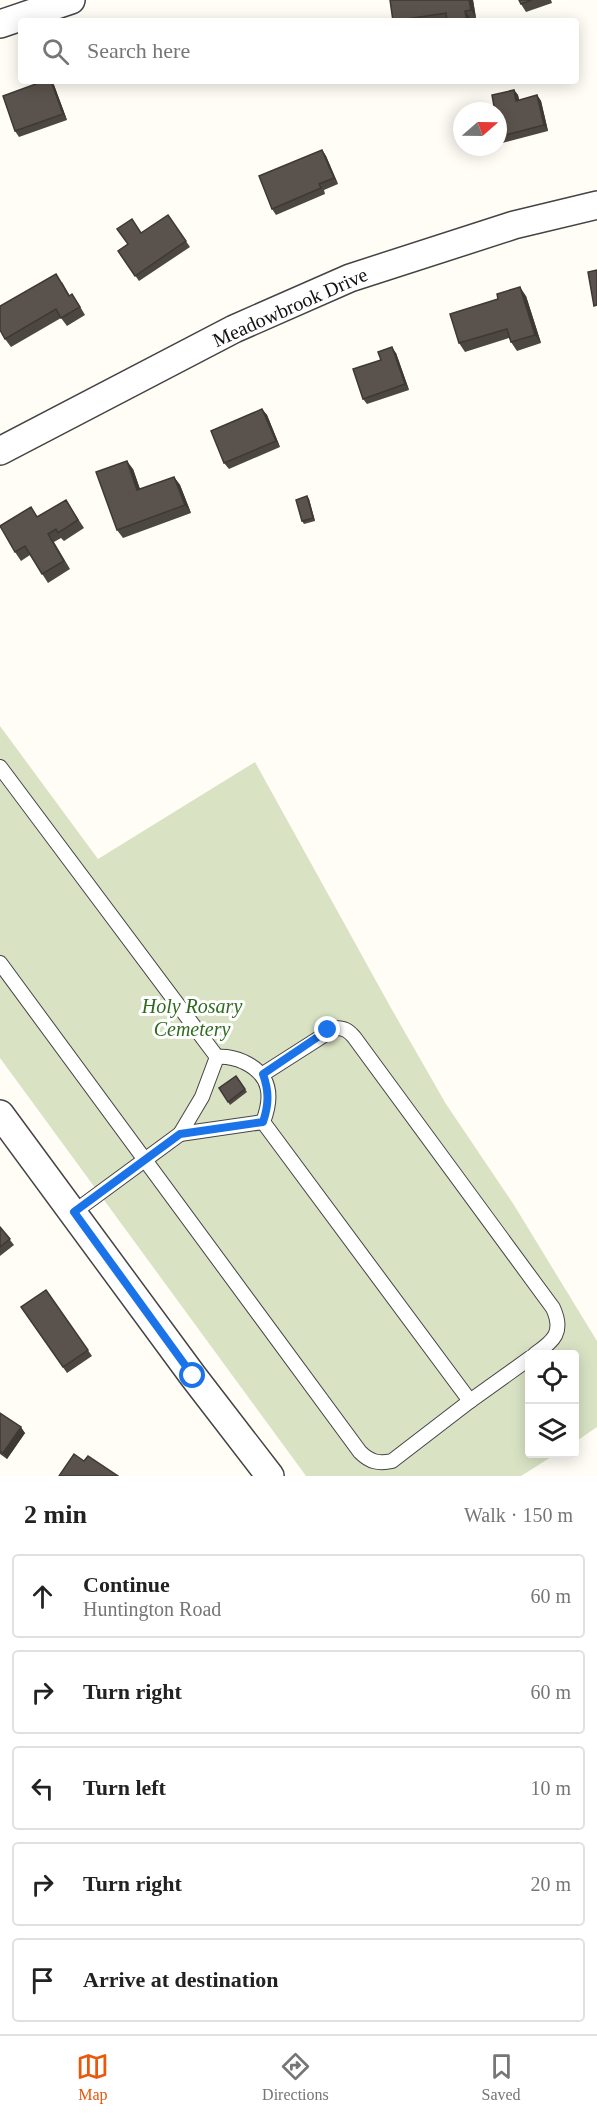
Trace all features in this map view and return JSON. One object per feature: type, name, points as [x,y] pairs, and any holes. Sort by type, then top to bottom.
[{"type":"street","points":[[0,24],[32,5],[70,0]]},
{"type":"street","name":"Meadowbrook Drive","points":[[0,451],[234,329],[350,278],[514,225],[597,205]]},
{"type":"street","points":[[0,1114],[193,1376],[270,1476]]},
{"type":"lane","points":[[0,767],[6,786],[217,1057],[235,1058],[253,1066],[263,1074],[268,1098],[263,1122]]},
{"type":"lane","points":[[0,963],[360,1452],[368,1459],[383,1463],[392,1461],[525,1362]]},
{"type":"lane","points":[[263,1074],[335,1028],[349,1031],[553,1308],[558,1323],[555,1336],[540,1350]]},
{"type":"lane","points":[[74,1212],[180,1134],[201,1096],[217,1057]]},
{"type":"lane","points":[[180,1134],[263,1122]]},
{"type":"lane","points":[[263,1122],[470,1401]]},
{"type":"green space","name":"Holy Rosary Cemetery","points":[[0,726],[98,859],[255,762],[446,1104],[514,1205],[597,1341],[597,1427],[579,1439],[579,1350],[525,1350],[525,1458],[550,1458],[521,1476],[306,1476],[0,1058]]},
{"type":"building","points":[[390,0],[469,0],[471,10],[465,11],[466,18],[447,18],[446,13],[413,18],[393,18]]},
{"type":"building","points":[[519,0],[532,0],[521,4]]},
{"type":"building","points":[[36,84],[52,84],[63,114],[15,131],[3,96]]},
{"type":"building","points":[[514,90],[516,101],[537,95],[544,125],[507,135],[507,102],[493,102],[492,95]]},
{"type":"building","points":[[322,150],[334,178],[319,184],[321,188],[272,209],[259,176]]},
{"type":"building","points":[[168,215],[186,241],[135,276],[118,251],[128,244],[117,229],[132,219],[141,233]]},
{"type":"building","points":[[597,270],[597,305],[594,306],[588,272]]},
{"type":"building","points":[[56,274],[69,296],[72,294],[80,307],[61,318],[56,309],[5,339],[0,330],[0,306]]},
{"type":"building","points":[[520,287],[535,335],[511,342],[507,329],[459,343],[450,314],[498,299],[497,294]]},
{"type":"building","points":[[392,347],[405,384],[363,399],[353,369],[381,360],[378,352]]},
{"type":"building","points":[[262,409],[276,441],[224,463],[211,431]]},
{"type":"building","points":[[127,461],[137,490],[174,477],[185,505],[117,530],[96,472]]},
{"type":"building","points":[[307,496],[313,518],[302,521],[296,500]]},
{"type":"building","points":[[66,500],[78,520],[58,533],[56,529],[48,534],[64,561],[42,574],[25,546],[15,552],[0,526],[31,507],[37,517]]},
{"type":"building","points":[[236,1076],[245,1089],[228,1102],[219,1088]]},
{"type":"building","points":[[0,1227],[10,1239],[0,1247]]},
{"type":"building","points":[[46,1290],[88,1350],[63,1367],[21,1307]]},
{"type":"building","points":[[0,1413],[21,1427],[3,1453],[0,1451]]},
{"type":"building","points":[[74,1454],[84,1461],[88,1456],[118,1476],[59,1476]]},
{"type":"route","points":[[193,1376],[74,1212],[180,1134],[263,1122],[268,1098],[263,1074],[328,1030]]}]
